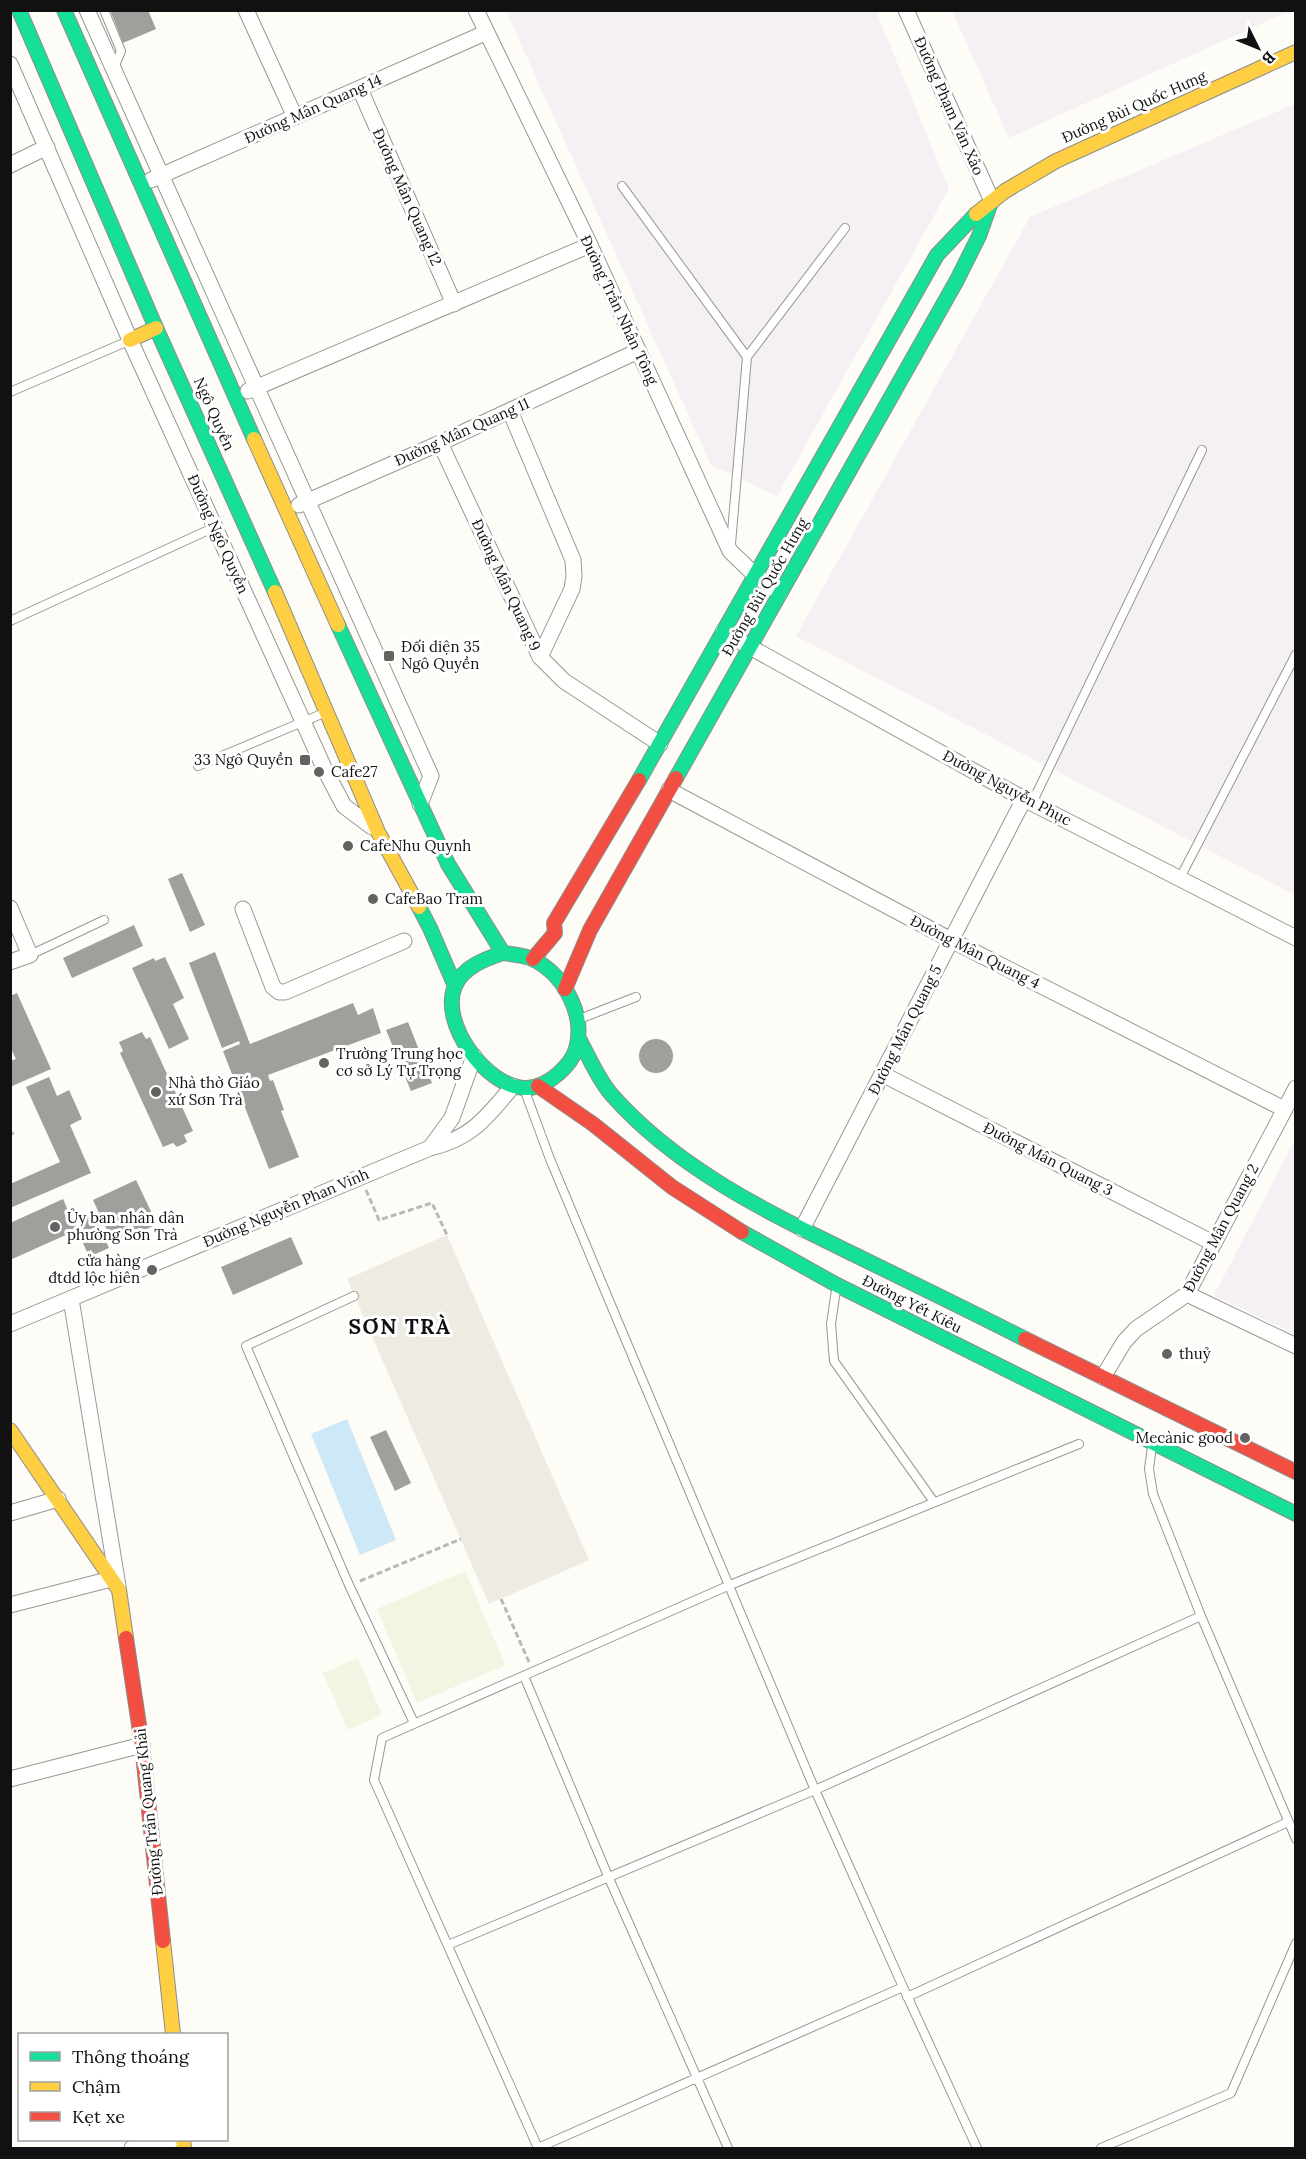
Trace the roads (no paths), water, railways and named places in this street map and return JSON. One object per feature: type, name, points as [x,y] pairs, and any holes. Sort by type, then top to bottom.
[{"type":"main road","name":"Ngô Quyền","points":[[19,10],[156,328],[328,712],[378,832]]},
{"type":"main road","name":"Ngô Quyền","points":[[64,10],[286,511],[420,804]]},
{"type":"main road","name":"Đường Bùi Quốc Hưng","points":[[533,959],[555,933],[554,923],[660,744],[937,255],[966,221],[1050,162],[1296,52]]},
{"type":"main road","name":"Đường Bùi Quốc Hưng","points":[[565,989],[590,930],[957,280],[979,236],[992,201]]},
{"type":"main road","points":[[130,340],[156,328]]},
{"type":"main road","points":[[420,804],[448,864],[503,953]]},
{"type":"main road","name":"Đường Ngô Quyền","points":[[378,832],[430,928],[455,986]]},
{"type":"main road","points":[[503,953],[533,959],[549,971],[565,989],[578,1019],[579,1039],[574,1056],[565,1068],[552,1078],[525,1086],[500,1080],[485,1069],[474,1056],[462,1039],[452,1013],[452,999],[455,986],[466,971],[484,959],[503,953]]},
{"type":"main road","name":"Đường Yết Kiêu","points":[[579,1039],[609,1092],[633,1117],[688,1163],[744,1198],[802,1229],[1296,1472]]},
{"type":"main road","name":"Đường Yết Kiêu","points":[[525,1086],[593,1124],[672,1187],[708,1212],[837,1285],[1296,1514]]},
{"type":"main road","name":"Đường Trần Quang Khải","points":[[10,1430],[115,1584],[142,1745],[173,2033]]},
{"type":"street","points":[[87,10],[309,501],[430,776],[420,804]]},
{"type":"street","points":[[246,10],[295,117]]},
{"type":"street","name":"Đường Trần Nhân Tông","points":[[476,10],[590,245],[730,551],[755,575],[780,593]]},
{"type":"street","name":"Đường Phạm Văn Xảo","points":[[906,10],[992,201]]},
{"type":"street","name":"Đường Mân Quang 14","points":[[140,185],[486,33]]},
{"type":"street","name":"Đường Ngô Quyền","points":[[10,64],[130,340],[302,721],[344,806],[378,832]]},
{"type":"street","name":"Đường Mân Quang 12","points":[[360,89],[454,304]]},
{"type":"street","points":[[10,165],[46,147]]},
{"type":"street","points":[[235,397],[590,245]]},
{"type":"street","name":"Đường Mân Quang 11","points":[[286,511],[440,443],[638,351]]},
{"type":"street","points":[[510,411],[573,560],[572,589],[540,657]]},
{"type":"street","name":"Đường Mân Quang 9","points":[[440,443],[540,657],[564,681],[660,744]]},
{"type":"street","name":"Đường Nguyễn Phục","points":[[723,632],[1028,801],[1296,938]]},
{"type":"street","name":"Đường Mân Quang 4","points":[[669,790],[951,940],[1284,1109]]},
{"type":"street","name":"Đường Mân Quang 5","points":[[802,1229],[951,940],[1028,801]]},
{"type":"street","points":[[10,908],[30,955],[10,962]]},
{"type":"street","points":[[243,909],[273,987],[279,992],[285,992],[404,941]]},
{"type":"street","points":[[430,1148],[452,1118],[474,1056]]},
{"type":"street","name":"Đường Mân Quang 3","points":[[882,1074],[1213,1243]]},
{"type":"street","name":"Đường Nguyễn Phan Vinh","points":[[10,1324],[430,1148],[455,1141],[476,1127],[525,1086]]},
{"type":"street","name":"Đường Mân Quang 2","points":[[1103,1377],[1124,1342],[1136,1329],[1187,1294],[1296,1088]]},
{"type":"street","points":[[1187,1294],[1296,1346]]},
{"type":"street","name":"Đường Trần Quang Khải","points":[[71,1299],[115,1584]]},
{"type":"street","points":[[10,1513],[58,1499]]},
{"type":"street","points":[[10,1605],[115,1584]]},
{"type":"street","points":[[10,1779],[142,1745]]},
{"type":"street","points":[[132,2148],[164,2141]]},
{"type":"lane","points":[[104,10],[121,51],[114,69]]},
{"type":"lane","points":[[622,186],[747,357]]},
{"type":"lane","points":[[730,551],[747,357],[845,228]]},
{"type":"lane","points":[[10,392],[130,340]]},
{"type":"lane","points":[[1028,801],[1202,450]]},
{"type":"lane","points":[[10,621],[215,527]]},
{"type":"lane","points":[[1180,878],[1296,654]]},
{"type":"lane","points":[[198,766],[328,712]]},
{"type":"lane","points":[[30,955],[104,920]]},
{"type":"lane","points":[[578,1019],[636,998]]},
{"type":"lane","points":[[525,1086],[550,1159],[816,1790],[907,1997],[977,2148]]},
{"type":"lane","points":[[837,1285],[831,1324],[834,1361],[934,1502]]},
{"type":"lane","points":[[354,1296],[246,1346],[349,1585],[414,1724]]},
{"type":"lane","points":[[1153,1443],[1149,1469],[1153,1494],[1201,1616],[1296,1839]]},
{"type":"lane","points":[[903,1988],[538,2148],[374,1780],[382,1738],[730,1585],[1079,1444]]},
{"type":"lane","points":[[448,1946],[608,1876],[816,1790],[1201,1616]]},
{"type":"lane","points":[[525,1676],[608,1876],[728,2148]]},
{"type":"lane","points":[[907,1997],[1288,1822]]},
{"type":"lane","points":[[1101,2148],[1231,2093],[1296,1943]]},
{"type":"water","points":[[347,1419],[396,1540],[360,1555],[311,1434]]},
{"type":"place","name":"Đối diện 35 Ngô Quyền","points":[[389,656]]},
{"type":"place","name":"33 Ngô Quyền","points":[[305,760]]},
{"type":"place","name":"Cafe27","points":[[319,772]]},
{"type":"place","name":"CafeNhu Quynh","points":[[348,846]]},
{"type":"place","name":"CafeBao Tram","points":[[373,899]]},
{"type":"place","name":"Trường Trung học cơ sở Lý Tự Trọng","points":[[324,1063]]},
{"type":"place","name":"Nhà thờ Giáo xứ Sơn Trà","points":[[156,1092]]},
{"type":"place","name":"Ủy ban nhân dân phường Sơn Trà","points":[[55,1227]]},
{"type":"place","name":"cửa hàng đtdd lộc hiên","points":[[152,1270]]},
{"type":"place","name":"thuỷ","points":[[1167,1354]]},
{"type":"place","name":"Mecànic good","points":[[1245,1438]]},
{"type":"district","name":"SƠN TRÀ","points":[[400,1327]]}]
